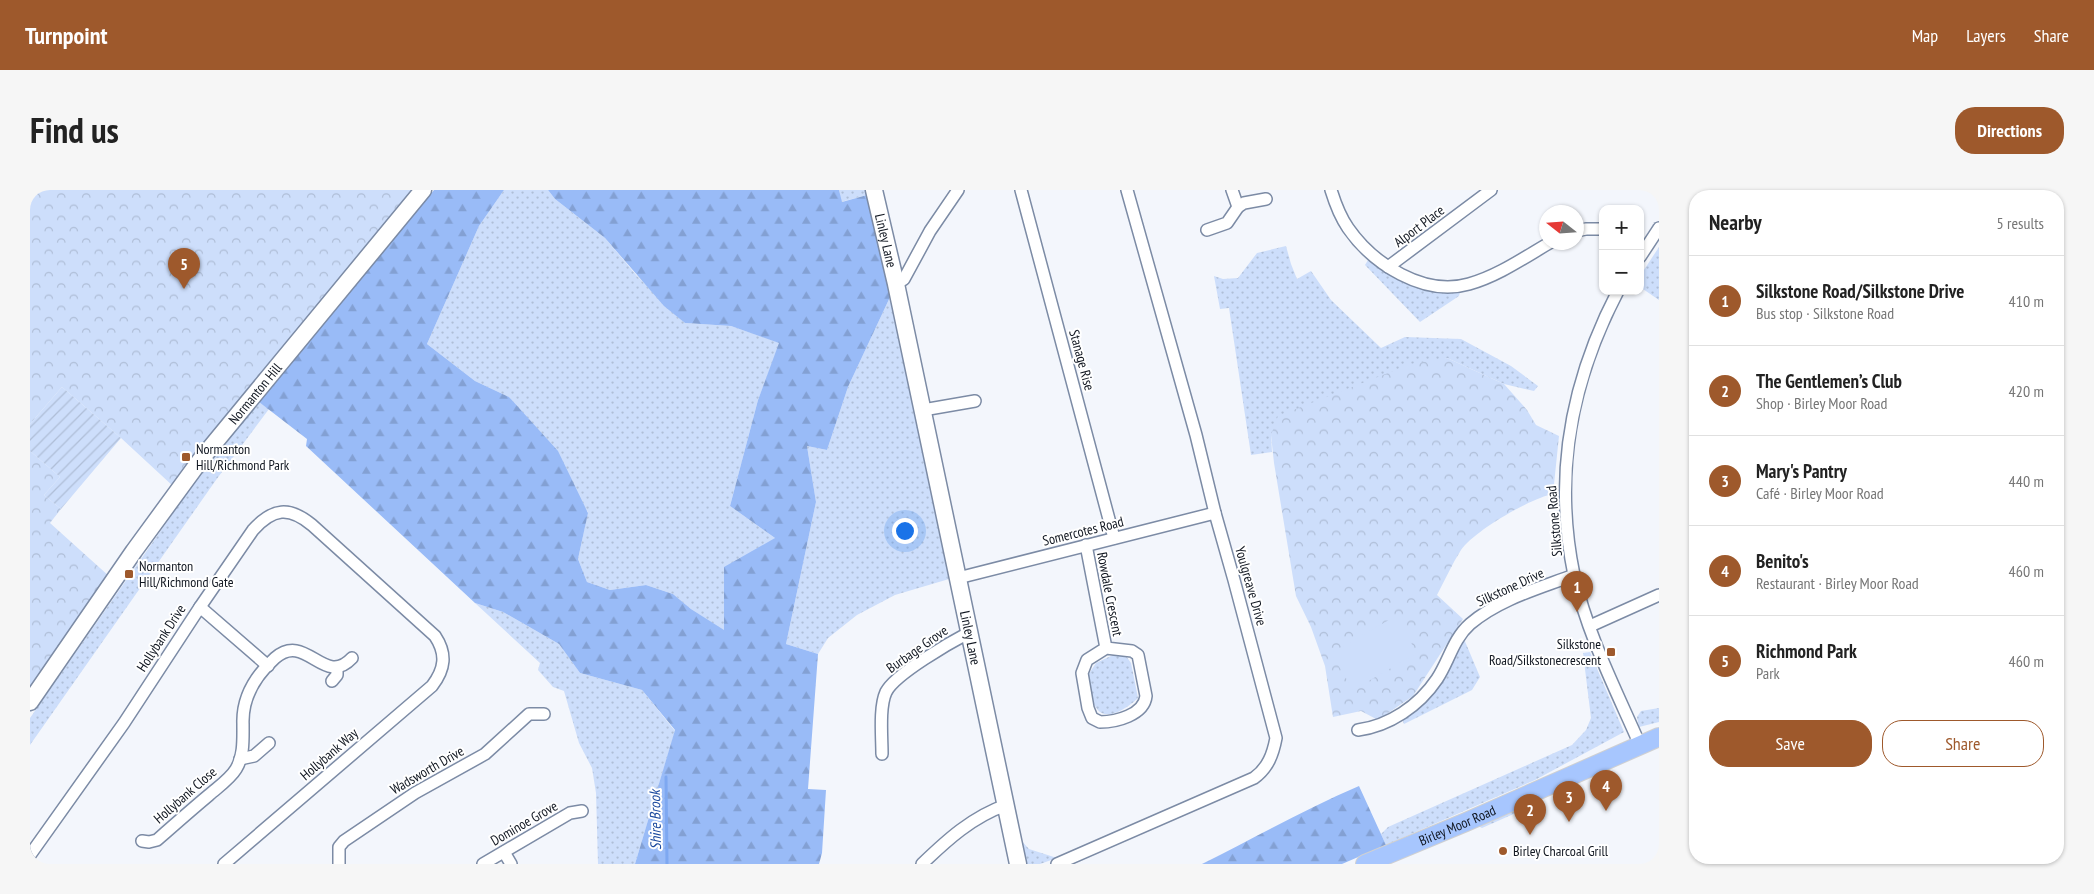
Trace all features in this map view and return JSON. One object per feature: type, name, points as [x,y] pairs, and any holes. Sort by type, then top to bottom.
[{"type":"main road","name":"Birley Moor Road","points":[[1365,864],[1659,737]]},
{"type":"street","name":"Normanton Hill","points":[[30,702],[134,550],[202,458],[423,190]]},
{"type":"street","name":"Linley Lane","points":[[874,190],[923,410],[1018,864]]},
{"type":"street","points":[[896,284],[904,279],[930,230],[958,190]]},
{"type":"street","name":"Stanage Rise","points":[[1020,190],[1114,538]]},
{"type":"street","name":"Youlgreave Drive","points":[[1057,864],[1243,784],[1260,773],[1271,758],[1276,738],[1275,728],[1215,513],[1196,435],[1127,190]]},
{"type":"street","points":[[1232,190],[1238,207]]},
{"type":"street","name":"Alport Place","points":[[1388,267],[1491,190]]},
{"type":"street","points":[[1336,192],[1347,227],[1372,256],[1388,267],[1426,284],[1453,287],[1468,285],[1482,280],[1539,249]]},
{"type":"street","points":[[1207,230],[1227,223],[1238,207],[1244,203],[1266,199]]},
{"type":"street","points":[[1643,250],[1659,228]]},
{"type":"street","points":[[1584,229],[1599,229]]},
{"type":"street","name":"Silkstone Road","points":[[1616,295],[1591,349],[1571,418],[1565,482],[1566,519],[1574,575],[1590,626],[1640,745]]},
{"type":"street","points":[[923,410],[975,401]]},
{"type":"street","name":"Hollybank Drive","points":[[30,855],[124,723],[200,607],[253,530],[262,520],[280,512],[291,512],[302,516],[435,636],[441,645],[444,662]]},
{"type":"street","name":"Somercotes Road","points":[[958,578],[1215,513]]},
{"type":"street","name":"Rowdale Crescent","points":[[1086,545],[1106,648]]},
{"type":"street","name":"Silkstone Drive","points":[[1358,730],[1380,726],[1408,710],[1418,701],[1437,679],[1459,636],[1482,615],[1525,594],[1574,575]]},
{"type":"street","points":[[1590,626],[1659,595]]},
{"type":"street","points":[[200,607],[268,666]]},
{"type":"street","name":"Burbage Grove","points":[[882,754],[883,709],[886,691],[896,681],[928,658],[970,632]]},
{"type":"street","name":"Rowdale Crescent","points":[[1106,648],[1132,651],[1138,655],[1146,696],[1142,707],[1124,718],[1100,722],[1092,718],[1088,708],[1082,673],[1087,660],[1106,648]]},
{"type":"street","name":"Hollybank Close","points":[[142,841],[157,840],[236,770],[243,741],[242,721],[246,696],[252,684],[276,657],[287,651],[295,650],[304,652],[330,668],[337,668]]},
{"type":"street","points":[[332,681],[337,675],[337,668],[342,667],[352,658]]},
{"type":"street","name":"Hollybank Way","points":[[224,864],[432,686],[439,677],[444,662]]},
{"type":"street","name":"Wadsworth Drive","points":[[339,864],[339,848],[344,841],[414,793],[485,754],[529,714],[544,714]]},
{"type":"street","points":[[240,759],[254,756],[269,742]]},
{"type":"street","points":[[922,864],[956,833],[994,809],[1006,805]]},
{"type":"street","name":"Dominoe Grove","points":[[483,864],[570,813],[582,811]]},
{"type":"street","points":[[504,852],[511,864]]},
{"type":"green space","points":[[30,190],[418,190],[174,487],[62,387],[30,424]]},
{"type":"green space","points":[[434,190],[504,190],[479,226],[427,344],[475,381],[509,397],[558,451],[588,513],[578,559],[587,582],[610,590],[646,585],[673,594],[691,609],[724,630],[724,567],[775,538],[730,506],[758,400],[779,343],[731,326],[685,323],[664,306],[605,238],[555,199],[548,190],[839,190],[842,202],[867,195],[891,295],[848,387],[827,450],[807,446],[816,502],[786,644],[818,654],[808,789],[826,790],[822,853],[819,864],[635,864],[675,730],[642,690],[580,673],[559,644],[503,612],[475,603],[306,446],[307,439],[259,402]]},
{"type":"green space","points":[[504,190],[548,190],[555,199],[605,238],[637,276],[685,323],[731,326],[780,343],[758,400],[730,506],[775,538],[724,631],[691,609],[673,594],[646,585],[610,590],[587,582],[578,559],[588,512],[509,397],[475,381],[427,344],[479,226]]},
{"type":"green space","points":[[839,190],[866,190],[867,195],[841,202]]},
{"type":"green space","points":[[1286,246],[1297,279],[1311,271],[1331,300],[1381,348],[1405,337],[1461,339],[1511,366],[1538,386],[1534,391],[1504,384],[1447,358],[1271,435],[1272,452],[1251,455],[1229,308],[1220,309],[1214,276],[1223,279],[1238,278],[1257,253]]},
{"type":"green space","points":[[1659,247],[1659,300],[1644,290],[1644,270]]},
{"type":"green space","points":[[1368,260],[1390,274],[1411,284],[1434,290],[1460,292],[1459,296],[1420,322],[1365,265]]},
{"type":"green space","points":[[891,295],[949,579],[895,595],[857,615],[828,638],[818,654],[786,644],[816,502],[807,446],[827,450],[848,387]]},
{"type":"green space","points":[[1447,358],[1504,384],[1527,410],[1536,425],[1559,436],[1553,494],[1531,502],[1504,516],[1478,534],[1461,550],[1437,595],[1463,619],[1413,696],[1378,720],[1361,711],[1333,717],[1325,666],[1311,627],[1296,596],[1271,435],[1278,416],[1411,364]]},
{"type":"green space","points":[[62,387],[121,438],[61,509],[44,495],[60,477],[30,451],[30,424]]},
{"type":"green space","points":[[259,402],[269,409],[216,480],[30,745],[30,718],[192,486]]},
{"type":"green space","points":[[30,451],[60,477],[44,495],[61,509],[50,523],[110,577],[30,694]]},
{"type":"green space","points":[[475,603],[503,612],[559,644],[580,673],[642,690],[675,731],[635,864],[598,864],[596,793],[592,768],[579,743],[564,691],[553,687],[538,670],[540,663]]},
{"type":"green space","points":[[1396,616],[1417,653],[1353,690],[1331,653]]},
{"type":"green space","points":[[1464,639],[1480,677],[1472,690],[1404,724],[1402,719],[1425,701],[1440,683]]},
{"type":"green space","points":[[1590,652],[1624,732],[1535,780],[1386,845],[1381,834],[1388,827],[1572,745],[1586,730],[1591,718],[1583,653]]},
{"type":"green space","points":[[1113,655],[1126,656],[1131,663],[1138,698],[1118,712],[1106,714],[1101,713],[1095,706],[1088,675],[1096,663]]},
{"type":"green space","points":[[1659,708],[1659,722],[1639,727],[1637,717],[1641,711]]},
{"type":"green space","points":[[1359,786],[1386,845],[1342,864],[1202,864],[1299,814]]},
{"type":"green space","points":[[1532,801],[1534,805],[1482,828],[1478,826]]},
{"type":"green space","points":[[1018,837],[1029,849],[1057,858],[1040,864],[1025,864]]},
{"type":"waterway","name":"Shire Brook","points":[[666,777],[667,864]]},
{"type":"place","name":"Richmond Park","points":[[184,289]]},
{"type":"place","name":"Normanton Hill/Richmond Park","points":[[186,457]]},
{"type":"place","name":"Normanton Hill/Richmond Gate","points":[[129,574]]},
{"type":"place","name":"Silkstone Road/Silkstone Drive","points":[[1577,612]]},
{"type":"place","name":"Silkstone Road/Silkstonecrescent","points":[[1611,652]]},
{"type":"place","name":"Benito's","points":[[1606,811]]},
{"type":"place","name":"Mary's Pantry","points":[[1569,822]]},
{"type":"place","name":"The Gentlemen’s Club","points":[[1530,835]]},
{"type":"place","name":"Birley Charcoal Grill","points":[[1503,851]]}]
